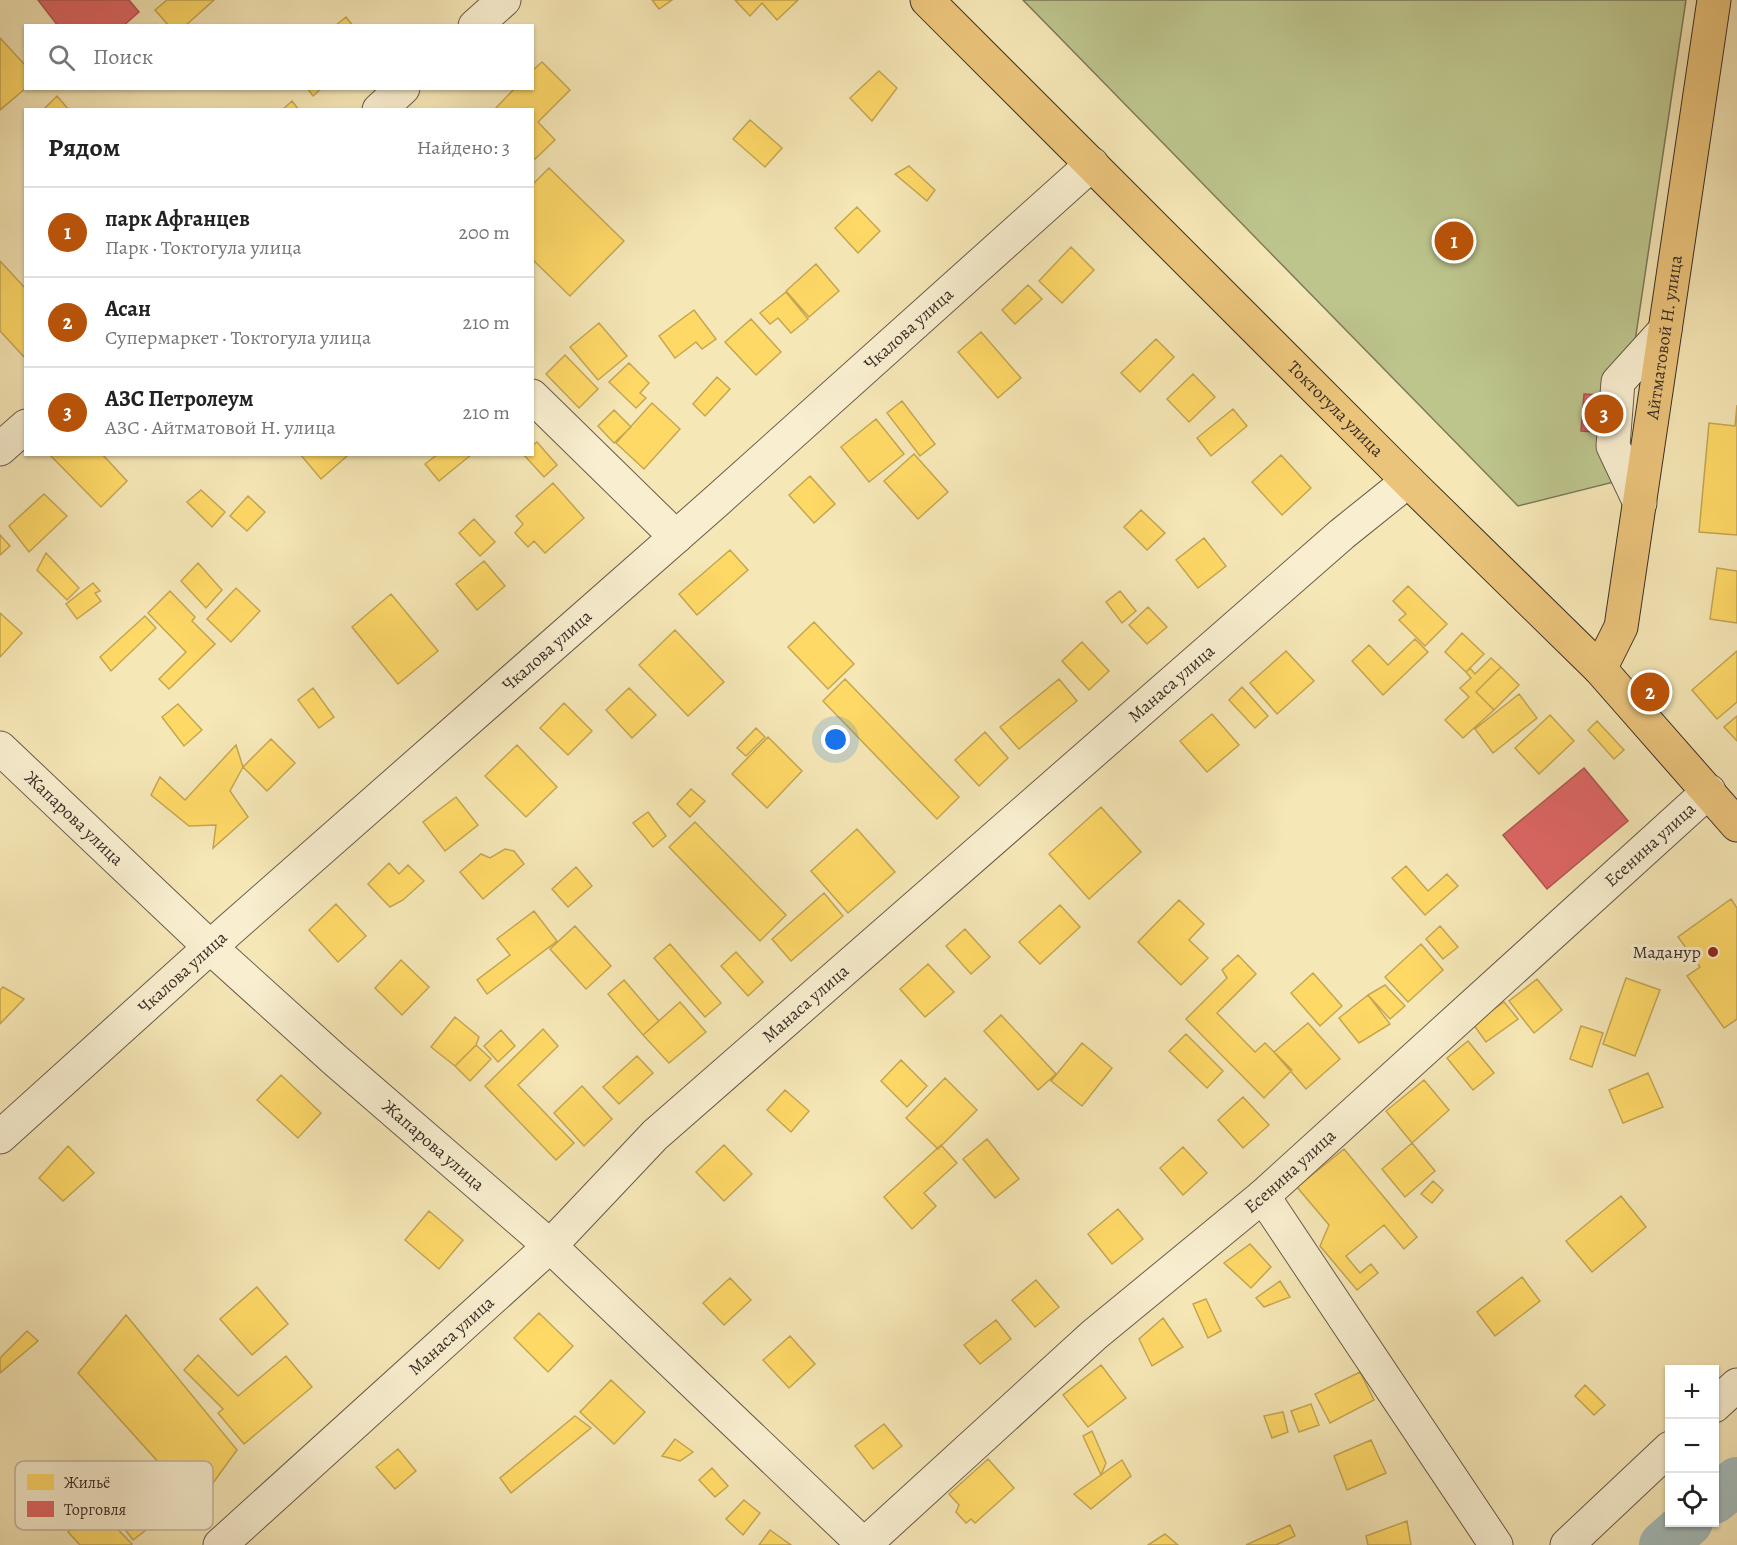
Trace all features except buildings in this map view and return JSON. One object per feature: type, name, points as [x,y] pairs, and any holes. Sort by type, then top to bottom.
[{"type":"main road","name":"Токтогула улица","points":[[927,0],[1408,482],[1600,669],[1737,825]]},
{"type":"main road","name":"Айтматовой Н. улица","points":[[1600,669],[1621,627],[1714,0]]},
{"type":"street","points":[[477,24],[504,0]]},
{"type":"street","points":[[381,108],[401,90]]},
{"type":"street","name":"Чкалова улица","points":[[0,1137],[210,947],[676,537],[1092,164]]},
{"type":"street","points":[[534,398],[676,537]]},
{"type":"street","points":[[0,448],[24,428]]},
{"type":"street","name":"Манаса улица","points":[[220,1545],[550,1246],[655,1136],[1333,542],[1408,482]]},
{"type":"street","name":"Жапарова улица","points":[[0,748],[210,947],[335,1060],[550,1246],[864,1545]]},
{"type":"street","name":"Есенина улица","points":[[864,1545],[1094,1335],[1263,1196],[1709,791]]},
{"type":"street","points":[[1263,1196],[1496,1545]]},
{"type":"street","points":[[1719,1401],[1737,1385]]},
{"type":"street","points":[[1567,1545],[1665,1453]]},
{"type":"green space","points":[[1023,0],[1686,0],[1614,482],[1518,506]]},
{"type":"waterway","points":[[1719,1496],[1737,1481]]},
{"type":"waterway","points":[[1663,1545],[1683,1527]]},
{"type":"place","name":"парк Афганцев","points":[[1454,241]]},
{"type":"place","name":"АЗС Петролеум","points":[[1604,414]]},
{"type":"place","name":"Асан","points":[[1650,692]]},
{"type":"place","name":"Маданур","points":[[1713,952]]}]
